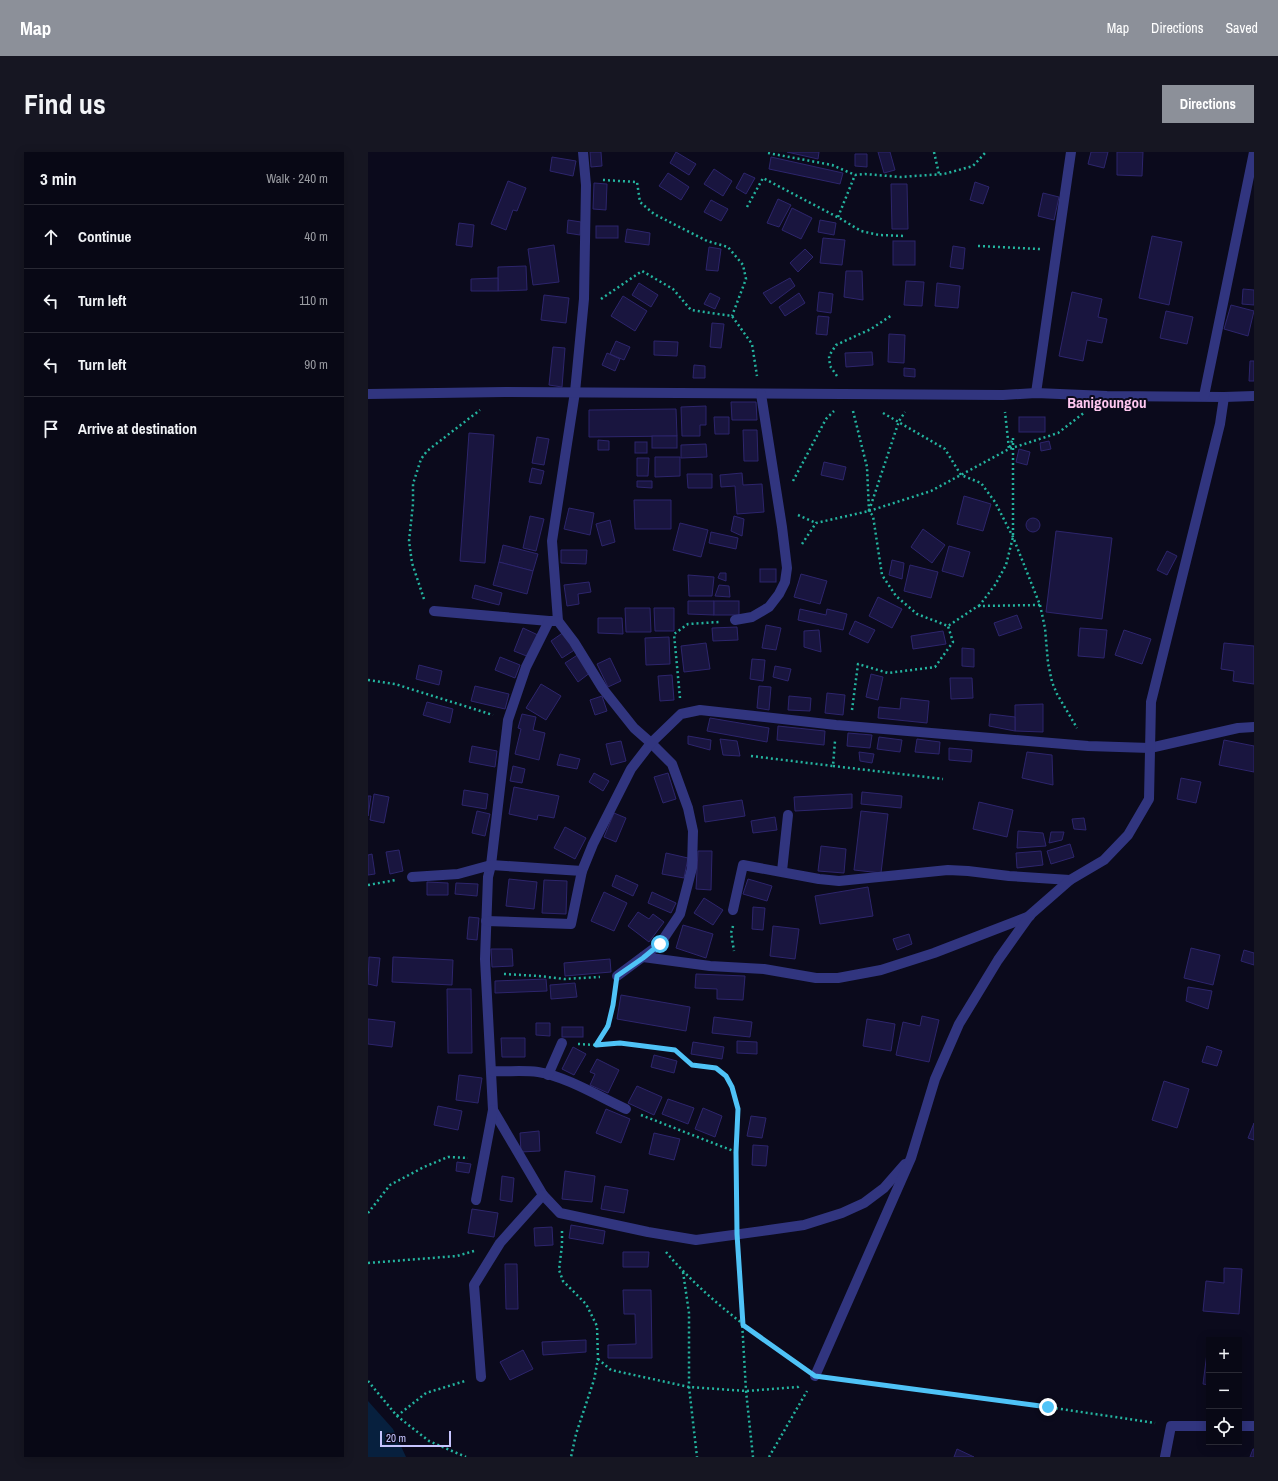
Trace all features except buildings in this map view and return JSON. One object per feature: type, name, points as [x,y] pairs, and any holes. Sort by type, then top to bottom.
[{"type":"street","points":[[476,1200],[493,1110],[485,974],[488,877],[491,865],[508,720],[526,667],[553,621],[552,541],[575,392],[583,312],[586,236],[583,152]]},
{"type":"street","points":[[1036,393],[1071,152]]},
{"type":"street","points":[[1204,396],[1254,152]]},
{"type":"street","points":[[368,394],[575,392],[1003,395],[1036,393],[1106,396],[1254,396]]},
{"type":"street","points":[[735,620],[752,618],[769,607],[786,582],[787,568],[779,507],[761,394]]},
{"type":"street","points":[[815,1376],[911,1158],[935,1079],[959,1024],[998,960],[1030,915],[1070,880],[1104,860],[1128,835],[1149,799],[1151,702],[1220,424],[1224,397]]},
{"type":"street","points":[[434,611],[553,621],[574,642],[603,689],[634,728],[672,764],[688,808],[693,831],[692,868],[680,914],[660,944],[617,976]]},
{"type":"street","points":[[486,921],[571,924],[582,871],[593,844],[620,788],[631,769],[651,743],[681,714],[700,710],[836,725],[1088,746],[1150,748],[1238,728],[1254,727]]},
{"type":"street","points":[[782,872],[788,815]]},
{"type":"street","points":[[412,877],[458,874],[491,865],[582,871]]},
{"type":"street","points":[[733,910],[743,865],[819,880],[839,881],[948,870],[1070,880]]},
{"type":"street","points":[[643,958],[710,966],[764,969],[816,978],[838,978],[881,970],[934,953],[1030,915]]},
{"type":"street","points":[[548,1075],[562,1043]]},
{"type":"street","points":[[491,1071],[538,1072],[562,1079],[626,1109]]},
{"type":"street","points":[[493,1110],[543,1195],[560,1213],[648,1232],[696,1240],[804,1225],[842,1213],[864,1203],[884,1188],[911,1158]]},
{"type":"street","points":[[481,1377],[474,1285],[500,1243],[543,1195]]},
{"type":"street","points":[[1165,1457],[1171,1426],[1206,1426]]},
{"type":"street","points":[[1242,1426],[1254,1426]]},
{"type":"path","points":[[934,152],[939,174]]},
{"type":"path","points":[[768,153],[832,165],[855,175],[865,174],[900,177],[944,174],[972,166],[986,152]]},
{"type":"path","points":[[838,217],[855,175]]},
{"type":"path","points":[[747,207],[763,178],[838,217],[861,231],[879,235],[906,236]]},
{"type":"path","points":[[585,179],[637,182],[640,202],[654,214],[707,241],[728,247],[743,265],[746,279],[732,316]]},
{"type":"path","points":[[978,246],[1057,250]]},
{"type":"path","points":[[583,312],[642,271],[673,289],[691,310],[732,316],[752,344],[761,394]]},
{"type":"path","points":[[892,315],[871,329],[836,345],[829,356],[830,366],[849,394],[867,467],[869,511],[873,516],[882,575],[896,596],[917,614],[948,626]]},
{"type":"path","points":[[779,507],[826,419],[849,394]]},
{"type":"path","points":[[869,511],[899,421],[917,395]]},
{"type":"path","points":[[1003,395],[1009,449]]},
{"type":"path","points":[[787,568],[816,523],[869,511],[931,491],[1009,449],[1058,433],[1106,396]]},
{"type":"path","points":[[434,611],[422,597],[412,563],[409,541],[413,504],[413,484],[421,459],[427,451],[481,410]]},
{"type":"path","points":[[880,411],[946,450],[961,475],[981,483],[995,502],[1013,538],[1040,605],[1045,628],[1048,663],[1052,682],[1057,694],[1088,746]]},
{"type":"path","points":[[948,626],[978,606],[995,585],[1006,565],[1013,538],[1013,438],[1009,449]]},
{"type":"path","points":[[978,606],[1040,605]]},
{"type":"path","points":[[681,714],[674,634],[688,624],[735,620]]},
{"type":"path","points":[[849,726],[858,664],[888,673],[935,667],[953,642],[948,626]]},
{"type":"path","points":[[368,680],[395,684],[508,720]]},
{"type":"path","points":[[833,766],[836,725]]},
{"type":"path","points":[[751,756],[943,779]]},
{"type":"path","points":[[368,885],[412,877]]},
{"type":"path","points":[[733,910],[734,920],[731,932],[736,967]]},
{"type":"path","points":[[485,974],[539,976],[564,979],[617,976],[613,1005],[608,1026],[596,1045]]},
{"type":"path","points":[[562,1043],[596,1045],[620,1043],[675,1050],[692,1065],[716,1068],[726,1076],[732,1087],[738,1109],[736,1152],[737,1234],[746,1391],[753,1457]]},
{"type":"path","points":[[626,1109],[736,1152]]},
{"type":"path","points":[[368,1213],[390,1185],[424,1167],[448,1157],[484,1159]]},
{"type":"path","points":[[560,1213],[562,1245],[559,1270],[563,1281],[586,1304],[597,1326],[598,1359],[594,1380],[576,1434],[571,1457]]},
{"type":"path","points":[[648,1232],[682,1272],[743,1325],[815,1376],[1048,1407],[1171,1426]]},
{"type":"path","points":[[368,1263],[458,1256],[500,1243]]},
{"type":"path","points":[[682,1272],[689,1313],[689,1387],[697,1457]]},
{"type":"path","points":[[598,1359],[611,1370],[689,1387],[746,1391],[798,1387],[815,1376]]},
{"type":"path","points":[[769,1457],[815,1376]]},
{"type":"path","points":[[397,1416],[426,1393],[481,1377]]},
{"type":"path","points":[[368,1381],[397,1416],[429,1441],[466,1457]]},
{"type":"water","points":[[368,1401],[393,1429],[406,1457],[368,1457]]},
{"type":"district","name":"Banigoungou","points":[[1107,403]]},
{"type":"route","points":[[660,944],[617,976],[613,1005],[608,1026],[596,1045],[620,1043],[675,1050],[692,1065],[716,1068],[726,1076],[732,1087],[738,1109],[736,1152],[737,1234],[743,1325],[815,1376],[1048,1407]]}]
